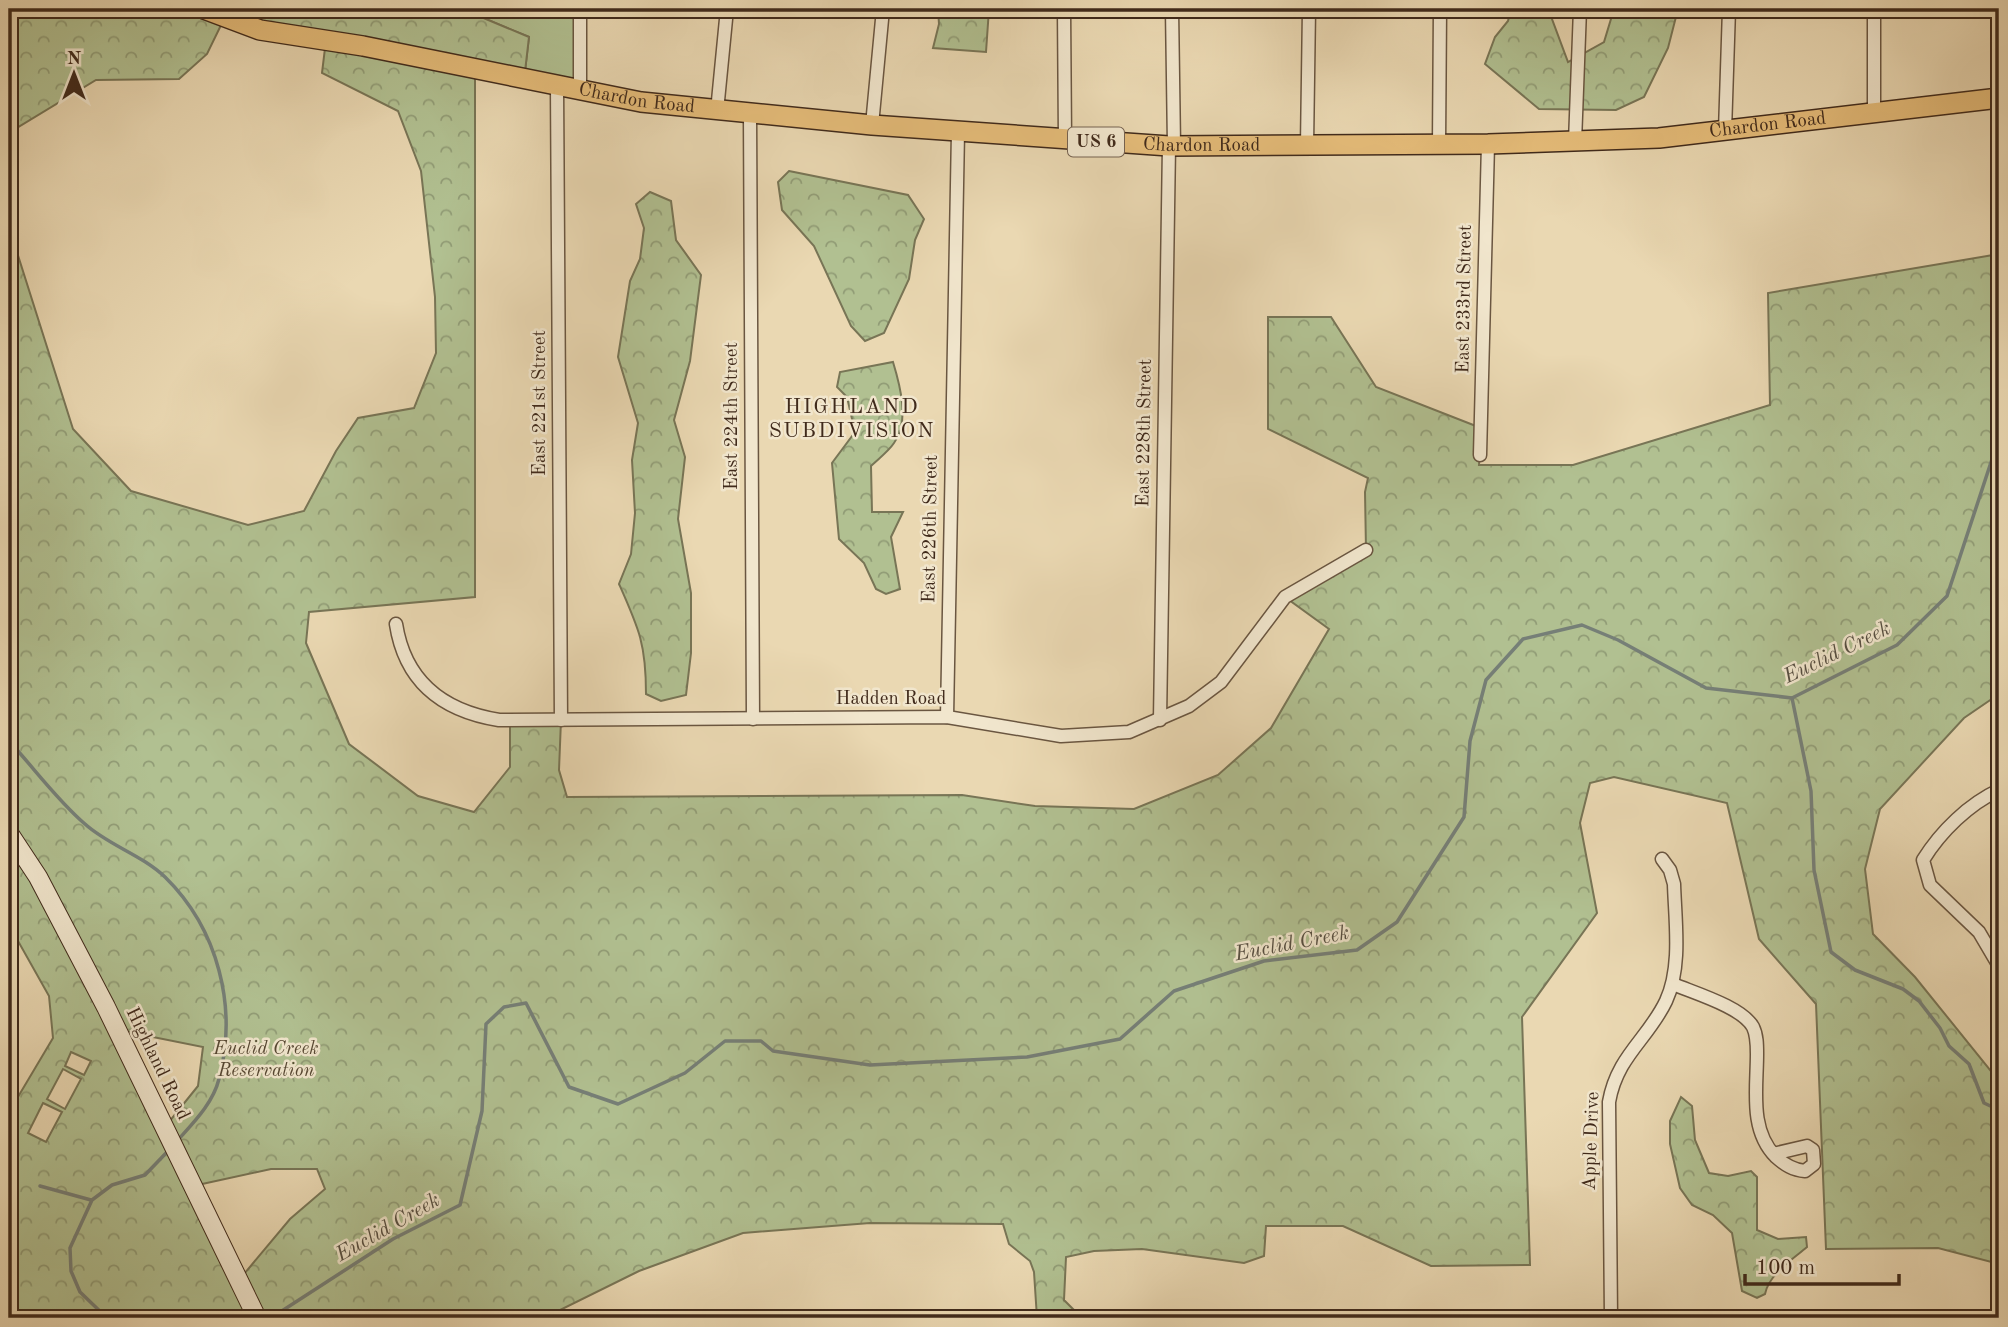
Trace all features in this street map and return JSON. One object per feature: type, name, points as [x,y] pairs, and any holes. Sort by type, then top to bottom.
[{"type":"main road","name":"Chardon Road","points":[[204,9],[260,30],[363,47],[580,91],[717,111],[1065,141],[1171,146],[1575,142],[1659,138],[1999,98]]},
{"type":"street","points":[[580,9],[580,91]]},
{"type":"street","points":[[717,111],[727,9]]},
{"type":"street","points":[[872,125],[883,9]]},
{"type":"street","points":[[1064,9],[1065,141]]},
{"type":"street","name":"East 228th Street","points":[[1160,720],[1172,9]]},
{"type":"street","points":[[1307,145],[1308,9]]},
{"type":"street","points":[[1439,144],[1440,9]]},
{"type":"street","points":[[1575,142],[1580,9]]},
{"type":"street","points":[[1726,131],[1729,9]]},
{"type":"street","points":[[1874,9],[1874,113]]},
{"type":"street","name":"East 221st Street","points":[[557,86],[561,720]]},
{"type":"street","name":"East 224th Street","points":[[750,114],[752,719]]},
{"type":"street","name":"East 226th Street","points":[[947,717],[958,132]]},
{"type":"street","name":"East 233rd Street","points":[[1480,455],[1488,144]]},
{"type":"street","name":"Hadden Road","points":[[396,624],[410,669],[426,689],[446,704],[476,717],[499,720],[947,717],[1060,736],[1129,732],[1189,706],[1221,682],[1285,597],[1366,550]]},
{"type":"street","points":[[1999,790],[1978,800],[1932,846],[1923,860],[1930,886],[1979,932],[1999,966]]},
{"type":"street","name":"Highland Road","points":[[9,833],[44,889],[152,1100],[257,1318]]},
{"type":"street","name":"Apple Drive","points":[[1611,1318],[1611,1094],[1619,1069],[1661,1009],[1673,984],[1674,884],[1670,870],[1662,859]]},
{"type":"street","points":[[1673,984],[1735,1011],[1754,1028],[1757,1041],[1757,1119],[1760,1134],[1773,1154]]},
{"type":"green space","name":"Euclid Creek Reservation","points":[[9,9],[462,9],[529,37],[524,80],[475,70],[475,597],[309,612],[306,643],[349,744],[418,796],[474,812],[510,767],[510,720],[561,720],[559,770],[567,797],[962,795],[1035,806],[1134,809],[1218,775],[1271,728],[1329,629],[1285,597],[1366,550],[1365,492],[1368,478],[1268,429],[1268,317],[1331,317],[1376,387],[1481,428],[1479,465],[1573,465],[1770,405],[1768,293],[1999,254],[1999,694],[1964,718],[1880,809],[1865,869],[1873,934],[1915,977],[1999,1081],[1999,1264],[1938,1248],[1826,1249],[1816,1004],[1759,939],[1727,803],[1614,777],[1590,783],[1580,823],[1597,913],[1522,1017],[1530,1265],[1431,1266],[1343,1226],[1266,1226],[1264,1256],[1244,1263],[1142,1249],[1094,1251],[1066,1257],[1064,1300],[1082,1318],[1037,1318],[1034,1272],[1030,1261],[1009,1244],[1003,1224],[870,1223],[743,1233],[639,1271],[544,1318],[9,1318],[9,1112],[53,1038],[49,996],[9,925],[9,227],[73,429],[131,491],[248,525],[304,511],[336,451],[358,418],[414,408],[436,353],[435,297],[421,171],[398,111],[322,73],[326,40],[224,19],[207,54],[179,79],[96,80],[12,131],[9,145]],"holes":[[[118,1030],[203,1047],[198,1086],[165,1127]],[[71,1052],[91,1061],[84,1075],[65,1066]],[[63,1069],[81,1079],[65,1109],[47,1099]],[[43,1103],[62,1112],[46,1142],[28,1133]],[[271,1169],[317,1169],[325,1189],[290,1219],[239,1280],[193,1186]]]},
{"type":"green space","points":[[462,9],[580,9],[580,91],[524,80],[529,37]]},
{"type":"green space","points":[[938,9],[989,9],[986,52],[933,48],[939,24]]},
{"type":"green space","points":[[1511,9],[1553,9],[1552,19],[1568,62],[1604,42],[1614,9],[1678,9],[1668,48],[1644,97],[1616,110],[1539,109],[1485,64],[1495,37],[1508,21]]},
{"type":"green space","points":[[789,171],[908,195],[924,219],[915,240],[909,279],[884,333],[865,341],[851,326],[814,246],[782,210],[778,182]]},
{"type":"green space","points":[[650,192],[671,201],[676,240],[701,275],[690,361],[674,420],[685,457],[678,519],[691,593],[691,653],[686,695],[661,701],[646,694],[645,662],[640,637],[619,584],[631,554],[635,513],[632,460],[638,423],[618,357],[630,281],[640,259],[644,228],[636,204]]},
{"type":"green space","points":[[893,362],[902,403],[902,425],[892,446],[871,466],[872,512],[903,512],[891,537],[900,589],[886,594],[876,589],[864,563],[839,539],[832,463],[855,432],[847,397],[837,387],[840,372]]},
{"type":"green space","points":[[1681,1097],[1692,1106],[1695,1140],[1709,1173],[1728,1176],[1751,1171],[1757,1177],[1757,1230],[1778,1239],[1806,1237],[1807,1247],[1776,1274],[1765,1294],[1757,1298],[1742,1291],[1732,1233],[1713,1215],[1692,1205],[1680,1188],[1670,1144],[1670,1121]]},
{"type":"waterway","name":"Euclid Creek","points":[[271,1318],[393,1239],[460,1205],[482,1111],[486,1024],[504,1007],[526,1003],[569,1087],[618,1104],[685,1073],[725,1041],[761,1041],[773,1051],[870,1065],[1027,1057],[1120,1039],[1174,991],[1264,961],[1357,950],[1397,922],[1464,817],[1470,741],[1486,680],[1523,639],[1582,625],[1618,640],[1706,688],[1792,698],[1897,645],[1947,596],[1999,438]]},
{"type":"waterway","points":[[1792,698],[1811,791],[1814,870],[1831,952],[1855,970],[1903,989],[1919,1001],[1940,1028],[1949,1046],[1969,1064],[1984,1103],[1999,1110]]},
{"type":"waterway","name":"Euclid Creek","points":[[9,741],[85,824],[165,877],[198,920],[210,945],[219,970],[224,997],[224,1052],[219,1079],[212,1096],[178,1140]]},
{"type":"waterway","name":"Euclid Creek","points":[[107,1318],[80,1292],[71,1271],[70,1248],[92,1200],[112,1185],[145,1175],[168,1151]]},
{"type":"waterway","name":"Euclid Creek","points":[[40,1186],[91,1200]]},
{"type":"district","name":"HIGHLAND SUBDIVISION","points":[[852,419]]}]
